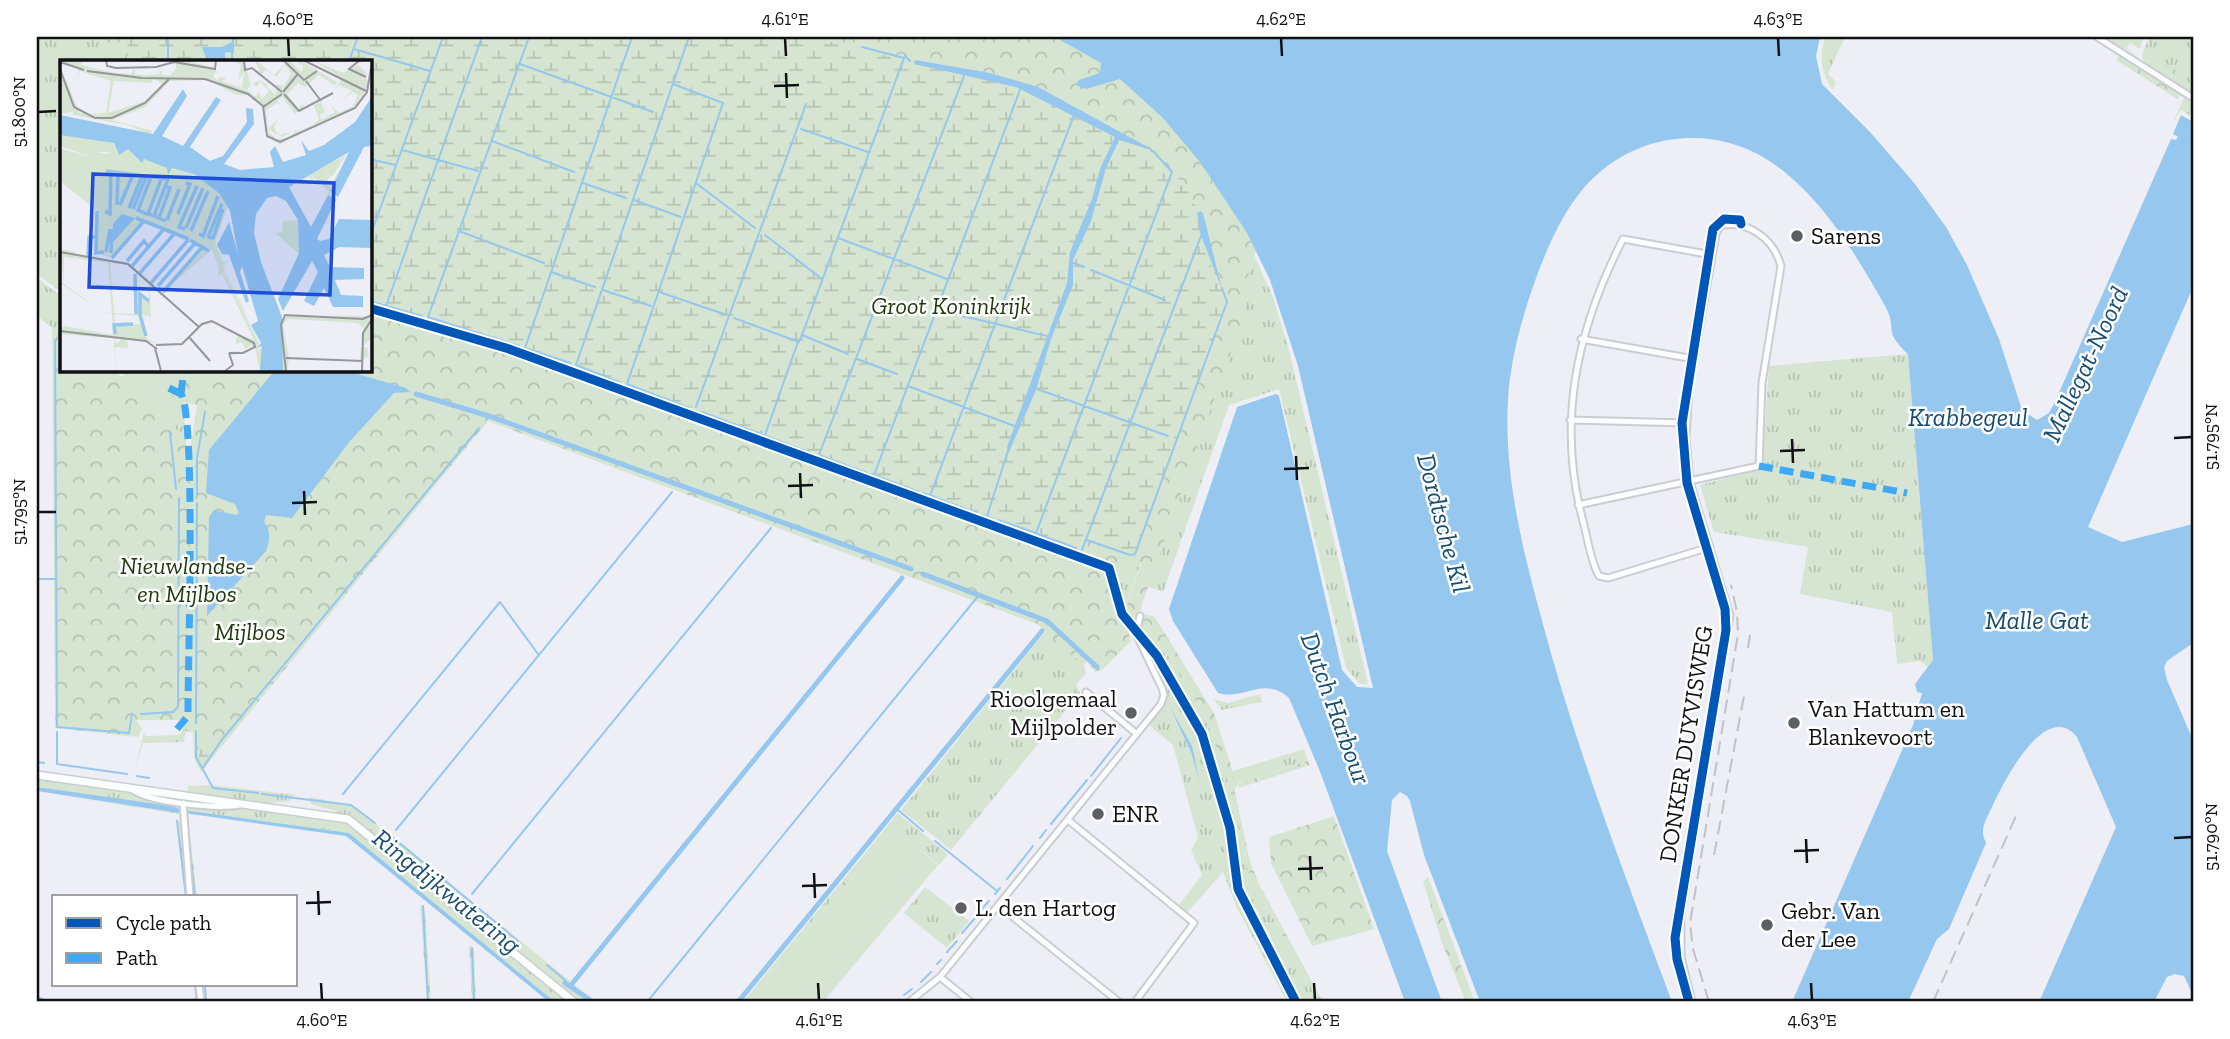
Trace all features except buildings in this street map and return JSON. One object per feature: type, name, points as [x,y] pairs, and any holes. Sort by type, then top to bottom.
[{"type":"street","points":[[2097,37],[2193,98]]},
{"type":"street","name":"DONKER DUYVISWEG","points":[[1690,482],[1759,466],[1762,383],[1781,266],[1779,259],[1754,228],[1741,224],[1720,226],[1694,359],[1686,423],[1690,482],[1730,615],[1681,915],[1681,957],[1692,1002]]},
{"type":"street","points":[[1710,547],[1603,578],[1597,572],[1578,505],[1571,461],[1570,420],[1581,339],[1599,287],[1623,240],[1712,256]]},
{"type":"street","points":[[1581,339],[1694,359]]},
{"type":"street","points":[[1570,420],[1686,423]]},
{"type":"street","points":[[1578,505],[1690,482]]},
{"type":"street","points":[[909,1002],[940,977],[1161,704],[1164,695],[1136,634],[1140,616]]},
{"type":"street","points":[[1086,692],[1137,734]]},
{"type":"street","points":[[37,775],[353,821],[574,1002]]},
{"type":"street","points":[[130,788],[141,795],[183,803],[230,806],[243,804]]},
{"type":"street","points":[[183,803],[190,895]]},
{"type":"street","points":[[1068,820],[1194,923],[1135,1002]]},
{"type":"street","points":[[998,905],[1119,1002]]},
{"type":"street","points":[[940,977],[971,1002]]},
{"type":"green space","points":[[37,37],[104,37],[104,60],[60,60],[60,291],[37,274]]},
{"type":"green space","name":"Groot Koninkrijk","points":[[102,37],[1069,37],[1119,70],[1199,151],[1257,248],[1241,294],[1245,301],[1244,315],[1138,616],[1127,604],[1142,562],[1119,573],[1121,603],[1131,641],[1103,669],[1095,672],[1087,661],[1083,665],[1037,624],[488,421],[201,772],[194,758],[193,732],[185,731],[183,720],[136,720],[142,729],[138,737],[55,728],[52,326],[60,332],[60,371],[114,371],[171,413],[172,426],[180,432],[185,445],[191,445],[197,405],[181,402],[139,371],[371,371],[371,60],[102,60]]},
{"type":"green space","name":"Groot Koninkrijk","points":[[127,37],[810,37],[1016,87],[1115,137],[1100,169],[1092,199],[1070,252],[1067,283],[1007,447],[1008,454],[1035,392],[1051,339],[1073,285],[1073,260],[1091,221],[1106,168],[1119,140],[1130,142],[1153,155],[1176,175],[1185,187],[1197,209],[1211,265],[1227,298],[1135,554],[1130,555],[1087,540],[1084,551],[570,363],[371,302],[371,60],[225,60],[225,52],[234,53],[233,41],[222,47],[203,47],[207,60],[128,60]]},
{"type":"green space","points":[[1825,37],[1845,37],[1828,74],[1836,82],[1833,90],[1822,65]]},
{"type":"green space","points":[[2112,37],[2143,37],[2140,49],[2130,43],[2127,48],[2135,54],[2110,41]]},
{"type":"green space","points":[[2149,37],[2191,37],[2193,94],[2144,62],[2142,56],[2187,85],[2175,71],[2143,52]]},
{"type":"green space","points":[[2143,52],[2180,73],[2188,82],[2187,85],[2142,56]]},
{"type":"green space","points":[[2120,54],[2181,95],[2177,99],[2116,60]]},
{"type":"green space","points":[[2184,98],[2193,102],[2193,117],[2181,110],[2172,124]]},
{"type":"green space","points":[[1252,251],[1273,297],[1289,350],[1368,684],[1360,684],[1346,668],[1279,389],[1229,405],[1163,592],[1146,586],[1244,315],[1245,301],[1240,291]]},
{"type":"green space","points":[[37,278],[60,295],[60,333],[37,316]]},
{"type":"green space","points":[[1908,354],[1933,660],[1928,667],[1920,661],[1897,664],[1892,612],[1800,594],[1808,547],[1714,532],[1700,485],[1762,469],[1769,366]]},
{"type":"green space","points":[[127,371],[143,371],[183,401],[187,453],[120,380]]},
{"type":"green space","points":[[1143,557],[1127,603],[1138,616],[1134,624],[1121,608],[1117,572]]},
{"type":"green space","points":[[1145,615],[1154,616],[1214,713],[1233,772],[1231,773],[1250,862],[1260,886],[1323,1002],[1319,1002],[1249,874],[1228,782],[1208,723],[1177,668],[1145,624],[1140,629]]},
{"type":"green space","points":[[1144,623],[1177,668],[1208,723],[1228,782],[1249,874],[1319,1002],[1298,1002],[1242,897],[1233,828],[1210,749],[1172,672],[1140,629]]},
{"type":"green space","points":[[1046,631],[1084,665],[1086,673],[1076,685],[1080,693],[951,850],[901,810]]},
{"type":"green space","points":[[1139,633],[1200,732],[1229,824],[1235,888],[1295,1002],[1287,1002],[1236,906],[1223,872],[1187,913],[1178,906],[1202,875],[1191,850],[1198,838],[1173,745],[1149,725],[1166,701],[1167,693]],"holes":[[[1168,706],[1192,746],[1200,781],[1191,752]]]},
{"type":"green space","points":[[1260,694],[1262,702],[1222,710],[1213,699],[1228,703]]},
{"type":"green space","points":[[187,720],[184,742],[143,743],[134,772],[144,732],[146,736],[180,735]]},
{"type":"green space","points":[[199,737],[211,754],[205,764],[200,763]]},
{"type":"green space","points":[[1304,749],[1308,761],[1238,784],[1235,789],[1230,772]]},
{"type":"green space","points":[[1308,761],[1310,765],[1239,788],[1238,784]]},
{"type":"green space","points":[[37,777],[127,790],[136,795],[178,805],[179,809],[37,787]]},
{"type":"green space","points":[[212,785],[296,795],[290,801],[259,804],[188,794],[188,786]]},
{"type":"green space","points":[[1189,787],[1204,826],[1202,827],[1188,790]]},
{"type":"green space","points":[[37,792],[179,813],[179,814]]},
{"type":"green space","points":[[309,797],[354,806],[596,1002],[577,1002],[363,826],[332,810],[311,804]]},
{"type":"green space","points":[[187,806],[252,808],[345,821],[572,1002],[555,1002],[349,833],[184,810]]},
{"type":"green space","points":[[184,813],[188,814],[197,895],[192,895]]},
{"type":"green space","points":[[898,813],[948,854],[939,865],[893,828],[747,1002],[743,1002]]},
{"type":"green space","points":[[1334,816],[1374,929],[1312,946],[1271,863],[1269,837]]},
{"type":"green space","points":[[176,818],[181,823],[189,895],[185,895]]},
{"type":"green space","points":[[893,828],[938,865],[823,1002],[747,1002]]},
{"type":"green space","points":[[1428,877],[1475,1002],[1466,1002],[1442,943],[1423,881]]},
{"type":"green space","points":[[925,887],[969,921],[947,948],[904,913]]},
{"type":"green space","points":[[420,904],[425,908],[431,1002],[427,1002]]},
{"type":"green space","points":[[469,945],[474,949],[476,1002],[472,1002]]},
{"type":"water","points":[[1055,37],[1820,37],[1816,56],[1822,84],[1870,132],[1915,184],[1946,227],[1967,265],[1999,339],[2022,410],[2037,420],[2049,413],[2054,404],[2171,139],[2176,140],[2178,137],[2173,134],[2181,115],[2193,122],[2193,287],[2088,527],[2122,542],[2193,524],[2193,643],[2167,661],[2164,667],[2193,740],[2193,995],[2184,976],[2175,974],[2167,977],[2154,1002],[2039,1002],[2116,827],[2077,737],[2065,728],[2052,728],[2026,749],[2005,781],[1985,823],[1983,834],[1986,843],[1949,929],[1937,939],[1908,1002],[1792,1002],[1913,725],[1922,693],[1917,692],[1915,684],[1933,660],[1908,354],[1895,339],[1885,306],[1848,245],[1802,188],[1785,172],[1747,149],[1727,142],[1685,138],[1664,141],[1624,155],[1594,177],[1565,214],[1539,270],[1522,323],[1510,378],[1508,408],[1514,499],[1541,617],[1585,763],[1672,1002],[1480,1002],[1424,855],[1410,801],[1400,792],[1392,800],[1387,851],[1442,1002],[1405,1002],[1319,769],[1289,698],[1279,692],[1262,688],[1237,694],[1218,693],[1173,621],[1169,609],[1237,407],[1276,394],[1279,396],[1342,670],[1357,687],[1373,688],[1298,366],[1270,280],[1247,233],[1200,162],[1163,118],[1120,79],[1086,89],[1076,85],[1079,80],[1100,73],[1101,63]]},
{"type":"water","points":[[234,41],[234,53],[225,52],[225,60],[207,60],[202,47],[222,47]]},
{"type":"water","points":[[915,60],[990,73],[1038,87],[1155,151],[1119,140],[1106,168],[1091,221],[1073,260],[1073,285],[1051,339],[1036,390],[1008,454],[1007,447],[1067,283],[1070,252],[1092,199],[1100,169],[1115,137],[1016,87],[914,64]]},
{"type":"water","points":[[1197,213],[1203,213],[1222,289],[1200,233]]},
{"type":"water","points":[[274,371],[347,371],[406,388],[410,392],[394,393],[350,441],[292,518],[266,515],[264,522],[269,536],[266,551],[207,616],[209,517],[214,510],[236,515],[239,513],[235,504],[206,493],[209,450]]},
{"type":"water","points":[[1169,706],[1192,746],[1200,782],[1191,752]]},
{"type":"water","points":[[37,787],[171,806],[179,809],[179,813],[37,791]]},
{"type":"water","points":[[184,810],[349,833],[555,1002],[549,1002],[346,836],[184,813]]},
{"type":"waterway","points":[[168,37],[168,60]]},
{"type":"waterway","points":[[233,37],[233,43]]},
{"type":"waterway","points":[[349,60],[358,37]]},
{"type":"waterway","points":[[371,234],[443,37]]},
{"type":"waterway","points":[[386,306],[482,37]]},
{"type":"waterway","points":[[519,346],[428,317],[529,37]]},
{"type":"waterway","points":[[570,363],[525,348],[632,37]]},
{"type":"waterway","points":[[619,382],[576,365],[689,37]]},
{"type":"waterway","points":[[802,335],[904,58],[862,47]]},
{"type":"waterway","points":[[354,49],[430,71]]},
{"type":"waterway","points":[[232,52],[232,60]]},
{"type":"waterway","points":[[905,56],[910,61]]},
{"type":"waterway","points":[[520,64],[653,112]]},
{"type":"waterway","points":[[867,473],[819,455],[964,76]]},
{"type":"waterway","points":[[673,84],[723,103],[627,384],[689,408]]},
{"type":"waterway","points":[[874,475],[1020,90]]},
{"type":"waterway","points":[[696,407],[806,104]]},
{"type":"waterway","points":[[930,496],[1074,115]]},
{"type":"waterway","points":[[801,129],[868,152]]},
{"type":"waterway","points":[[492,141],[574,172]]},
{"type":"waterway","points":[[402,150],[478,171]]},
{"type":"waterway","points":[[998,520],[1036,533],[1172,172],[1153,151]]},
{"type":"waterway","points":[[371,159],[396,165]]},
{"type":"waterway","points":[[583,183],[626,198]]},
{"type":"waterway","points":[[696,183],[755,228]]},
{"type":"waterway","points":[[634,200],[681,217]]},
{"type":"waterway","points":[[459,231],[544,263]]},
{"type":"waterway","points":[[765,235],[822,279]]},
{"type":"waterway","points":[[1082,550],[1201,236]]},
{"type":"waterway","points":[[838,238],[947,279]]},
{"type":"waterway","points":[[1071,262],[1084,267]]},
{"type":"waterway","points":[[1091,270],[1165,300]]},
{"type":"waterway","points":[[551,272],[595,287]]},
{"type":"waterway","points":[[1087,540],[1130,555],[1135,554],[1227,302],[1222,288]]},
{"type":"waterway","points":[[603,290],[651,306]]},
{"type":"waterway","points":[[659,292],[724,314]]},
{"type":"waterway","points":[[371,302],[422,316]]},
{"type":"waterway","points":[[937,310],[1047,336]]},
{"type":"waterway","points":[[734,318],[799,342],[802,335],[848,354]]},
{"type":"waterway","points":[[55,340],[57,727],[129,733],[132,714]]},
{"type":"waterway","points":[[765,435],[798,342]]},
{"type":"waterway","points":[[857,359],[897,374]]},
{"type":"waterway","points":[[908,386],[1017,427]]},
{"type":"waterway","points":[[1037,389],[1168,436]]},
{"type":"waterway","points":[[416,394],[489,416],[911,569]]},
{"type":"waterway","points":[[197,496],[197,458],[205,412]]},
{"type":"waterway","points":[[702,412],[811,453]]},
{"type":"waterway","points":[[486,420],[489,416]]},
{"type":"waterway","points":[[202,769],[221,741],[479,428]]},
{"type":"waterway","points":[[170,432],[176,489]]},
{"type":"waterway","points":[[987,516],[1008,451]]},
{"type":"waterway","points":[[871,474],[919,492]]},
{"type":"waterway","name":"Ringdijkwatering","points":[[396,830],[672,492]]},
{"type":"waterway","points":[[923,493],[977,513]]},
{"type":"waterway","points":[[141,714],[173,712],[178,707],[179,498]]},
{"type":"waterway","points":[[196,723],[197,503]]},
{"type":"waterway","points":[[982,515],[993,519]]},
{"type":"waterway","name":"Ringdijkwatering","points":[[472,894],[771,528]]},
{"type":"waterway","points":[[1037,534],[1076,548]]},
{"type":"waterway","points":[[923,574],[1047,621],[1097,667]]},
{"type":"waterway","points":[[571,985],[902,578]]},
{"type":"waterway","points":[[37,579],[55,579]]},
{"type":"waterway","points":[[647,1002],[979,595]]},
{"type":"waterway","points":[[343,794],[500,602],[538,654]]},
{"type":"waterway","points":[[738,1002],[1042,631]]},
{"type":"waterway","points":[[196,731],[196,757],[213,788],[258,793]]},
{"type":"waterway","points":[[57,732],[57,764],[127,774]]},
{"type":"waterway","points":[[1091,776],[1121,738]]},
{"type":"waterway","points":[[37,762],[44,763]]},
{"type":"waterway","points":[[137,776],[149,778]]},
{"type":"waterway","points":[[1051,824],[1087,780]]},
{"type":"waterway","name":"Ringdijkwatering","points":[[262,794],[351,805],[375,823]]},
{"type":"waterway","points":[[897,809],[923,831]]},
{"type":"waterway","points":[[177,821],[186,895]]},
{"type":"waterway","points":[[1040,838],[1046,830]]},
{"type":"waterway","points":[[188,834],[195,895]]},
{"type":"waterway","name":"Ringdijkwatering","points":[[390,835],[518,941]]},
{"type":"waterway","points":[[935,841],[997,891]]},
{"type":"waterway","points":[[1007,879],[1033,846]]},
{"type":"waterway","points":[[995,894],[1000,888]]},
{"type":"waterway","points":[[981,910],[989,901]]},
{"type":"waterway","name":"Ringdijkwatering","points":[[423,906],[428,1002]]},
{"type":"waterway","points":[[962,933],[976,917]]},
{"type":"waterway","points":[[947,952],[957,941]]},
{"type":"waterway","points":[[472,948],[474,1002]]},
{"type":"waterway","points":[[937,964],[941,960]]},
{"type":"waterway","points":[[547,965],[566,981]]},
{"type":"waterway","points":[[921,982],[931,972]]},
{"type":"waterway","points":[[565,983],[593,1002]]},
{"type":"waterway","points":[[195,986],[197,1002]]},
{"type":"waterway","points":[[205,986],[206,1002]]},
{"type":"waterway","points":[[904,995],[912,989]]},
{"type":"waterway","points":[[37,997],[50,1002]]},
{"type":"railway","points":[[1709,1002],[1693,949],[1690,923],[1738,634],[1737,612],[1731,585]]},
{"type":"railway","points":[[1748,648],[1750,635]]},
{"type":"railway","points":[[1714,855],[1744,696]]},
{"type":"railway","points":[[1933,1002],[2016,816]]},
{"type":"marked path","points":[[181,394],[184,371]]},
{"type":"marked path","points":[[169,388],[181,394]]},
{"type":"marked path","points":[[177,729],[188,716],[190,594],[188,446],[186,412],[181,394]]},
{"type":"marked path","points":[[1759,466],[1907,493]]},
{"type":"cycle path","points":[[1689,1002],[1677,959],[1675,938],[1726,630],[1725,609],[1687,483],[1682,423],[1713,229],[1724,219],[1740,220],[1741,224]]},
{"type":"cycle path","points":[[371,309],[509,349],[1109,568],[1122,614],[1157,656],[1202,734],[1230,828],[1238,889],[1296,1002]]},
{"type":"place","name":"Sarens","points":[[1797,236]]},
{"type":"place","name":"Rioolgemaal Mijlpolder","points":[[1131,713]]},
{"type":"place","name":"Van Hattum en Blankevoort","points":[[1794,723]]},
{"type":"place","name":"ENR","points":[[1098,814]]},
{"type":"place","name":"L. den Hartog","points":[[961,908]]},
{"type":"place","name":"Gebr. Van der Lee","points":[[1767,925]]},
{"type":"water label","name":"Mallegat-Noord","points":[[2085,364]]},
{"type":"water label","name":"Krabbegeul","points":[[1968,417]]},
{"type":"water label","name":"Dordtsche Kil","points":[[1444,523]]},
{"type":"water label","name":"Malle Gat","points":[[2037,620]]},
{"type":"water label","name":"Dutch Harbour","points":[[1336,708]]},
{"type":"park label","name":"Nieuwlandse- en Mijlbos","points":[[187,580]]},
{"type":"park label","name":"Mijlbos","points":[[250,632]]}]
